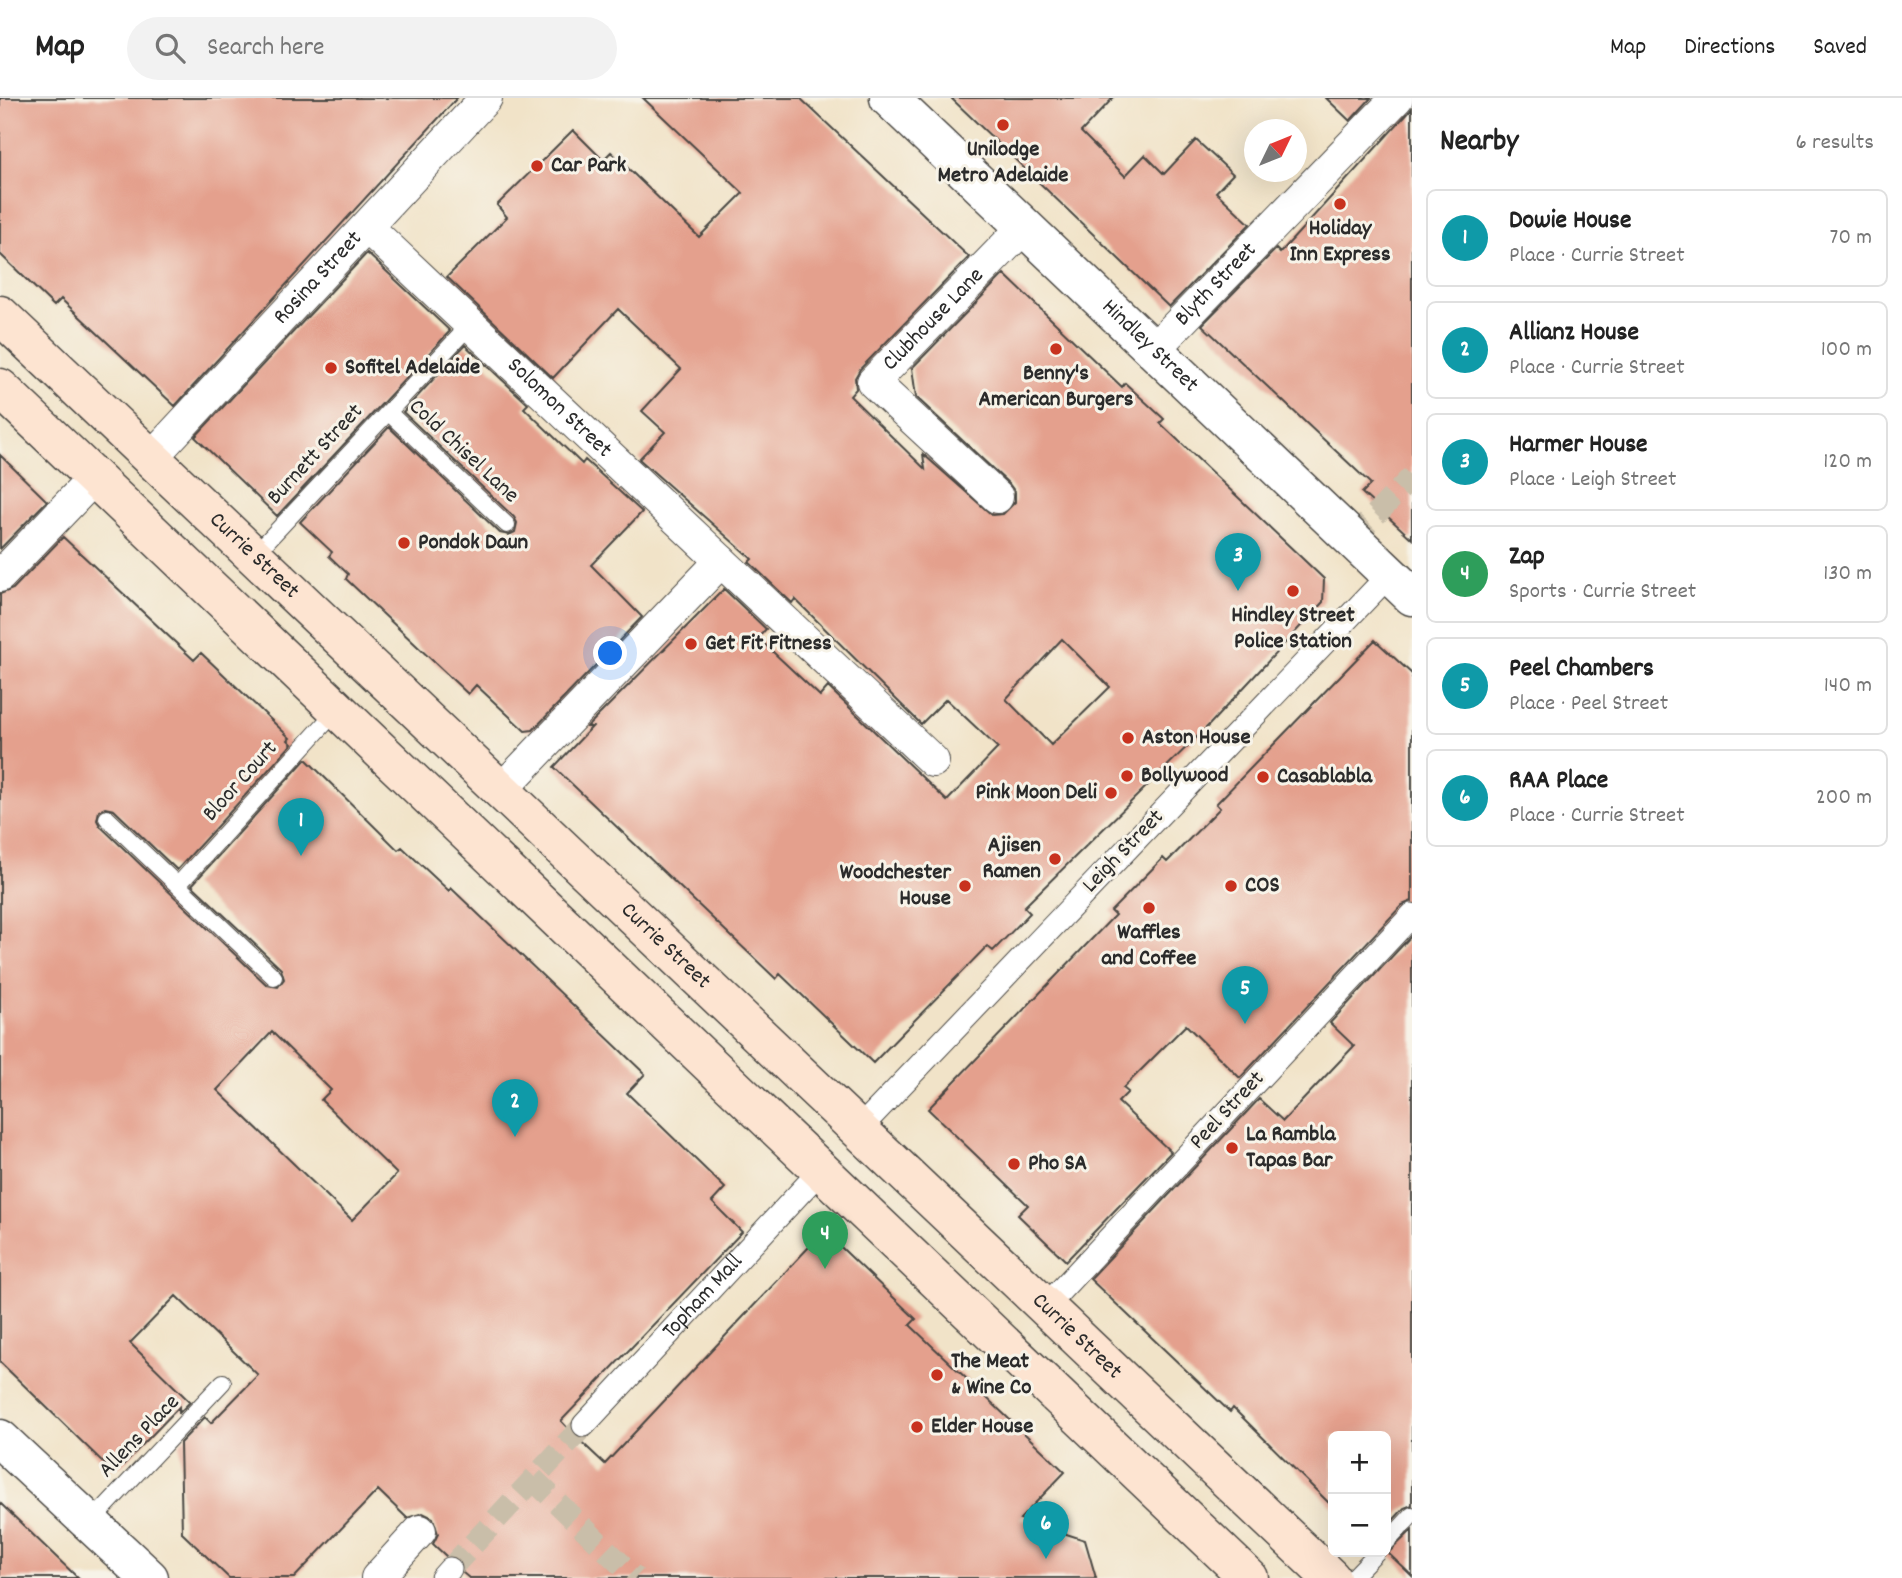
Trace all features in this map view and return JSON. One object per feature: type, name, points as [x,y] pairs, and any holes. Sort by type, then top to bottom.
[{"type":"main road","name":"Currie Street","points":[[0,316],[1331,1578]]},
{"type":"main road","points":[[0,388],[1249,1578]]},
{"type":"street","name":"Rosina Street","points":[[150,458],[486,98]]},
{"type":"street","name":"Blyth Street","points":[[1153,350],[1397,98]]},
{"type":"street","name":"Hindley Street","points":[[904,103],[1024,227],[1401,585]]},
{"type":"street","name":"Solomon Street","points":[[367,227],[933,761]]},
{"type":"street","name":"Clubhouse Lane","points":[[997,497],[873,382],[1024,227]]},
{"type":"street","points":[[0,576],[94,478]]},
{"type":"street","points":[[500,790],[721,561]]},
{"type":"street","name":"Leigh Street","points":[[858,1130],[1401,585]]},
{"type":"street","name":"Peel Street","points":[[1045,1307],[1412,915]]},
{"type":"street","name":"Topham Mall","points":[[584,1425],[821,1170]]},
{"type":"street","points":[[0,1439],[149,1578]]},
{"type":"street","points":[[377,1578],[420,1531]]},
{"type":"lane","name":"Burnett Street","points":[[253,555],[470,324]]},
{"type":"lane","name":"Cold Chisel Lane","points":[[388,412],[507,525]]},
{"type":"lane","name":"Bloor Court","points":[[178,886],[337,710]]},
{"type":"lane","points":[[107,818],[274,977]]},
{"type":"lane","name":"Allens Place","points":[[90,1523],[223,1382]]},
{"type":"lane","points":[[1391,1538],[1412,1516]]},
{"type":"lane","points":[[1352,1578],[1372,1557]]},
{"type":"building","points":[[0,98],[457,98],[175,406],[61,299],[54,306],[0,254]]},
{"type":"building","points":[[643,98],[800,98],[969,257],[860,369],[855,378],[856,389],[850,396],[925,469],[923,454],[992,515],[1003,514],[1015,502],[1015,492],[1009,484],[916,397],[912,368],[1004,274],[1122,387],[1125,383],[1164,419],[1160,423],[1324,579],[1323,602],[1210,724],[1024,907],[1030,913],[993,951],[987,946],[873,1063],[780,974],[776,979],[554,767],[592,727],[587,727],[724,589],[766,629],[758,638],[820,696],[828,687],[947,801],[998,748],[946,699],[921,724],[795,599],[792,603],[749,562],[752,559],[639,459],[665,432],[642,411],[681,369],[618,309],[553,378],[447,277],[507,217],[497,205],[573,130],[603,160],[611,152],[699,237],[743,193]],"holes":[[[1062,639],[1110,687],[1051,745],[1006,699]]]},
{"type":"building","points":[[951,98],[1113,98],[1081,132],[1125,176],[1145,155],[1164,174],[1196,140],[1233,174],[1216,192],[1250,224],[1169,307]]},
{"type":"building","points":[[1326,98],[1371,98],[1350,121]]},
{"type":"building","points":[[1412,108],[1412,539],[1362,493],[1371,484],[1202,325],[1276,249],[1280,253]]},
{"type":"building","name":"Sofitel Adelaide","points":[[367,253],[450,331],[277,516],[195,437]]},
{"type":"building","points":[[465,345],[528,404],[524,408],[582,464],[585,460],[642,512],[591,565],[642,617],[533,730],[525,731],[476,685],[468,694],[346,579],[348,574],[329,556],[332,552],[300,522],[389,427],[500,533],[509,535],[515,532],[517,523],[514,517],[403,412]]},
{"type":"building","points":[[0,455],[47,501],[0,549]]},
{"type":"building","points":[[63,537],[194,660],[201,653],[290,738],[288,740],[292,744],[177,870],[114,810],[105,808],[99,811],[97,820],[100,826],[267,985],[278,987],[284,979],[281,969],[192,885],[306,759],[398,850],[402,847],[449,891],[451,888],[645,1074],[627,1093],[725,1188],[712,1202],[742,1232],[561,1421],[605,1464],[824,1231],[916,1319],[910,1325],[1065,1472],[1020,1519],[1085,1540],[1096,1578],[469,1578],[463,1573],[460,1559],[446,1556],[433,1544],[438,1534],[433,1518],[423,1513],[407,1518],[378,1490],[294,1578],[229,1578],[182,1533],[180,1443],[205,1417],[211,1423],[258,1375],[176,1296],[130,1343],[190,1402],[179,1413],[179,1407],[122,1466],[109,1468],[0,1362],[0,594],[13,589]],"holes":[[[272,1032],[331,1090],[321,1100],[397,1174],[352,1220],[217,1090]]]},
{"type":"building","points":[[1375,640],[1412,674],[1412,901],[1402,905],[1240,1078],[1186,1025],[1123,1088],[1128,1092],[1118,1102],[1171,1152],[1066,1261],[1018,1215],[1028,1205],[928,1109],[1115,915],[1111,911],[1163,858],[1167,862],[1220,808],[1216,804]]},
{"type":"building","points":[[1412,935],[1412,1505],[1404,1508],[1391,1522],[1391,1431],[1328,1431],[1328,1502],[1233,1408],[1230,1412],[1090,1279],[1259,1099],[1283,1121],[1354,1046],[1330,1023]]},
{"type":"building","points":[[0,1503],[78,1578],[0,1578]]},
{"type":"building","points":[[1412,1530],[1412,1576],[1391,1556],[1391,1550]]},
{"type":"tunnel","points":[[1352,539],[1412,477]]},
{"type":"tunnel","points":[[450,1569],[584,1425]]},
{"type":"tunnel","points":[[533,1479],[635,1578]]},
{"type":"place","name":"Unilodge Metro Adelaide","points":[[1003,125]]},
{"type":"place","name":"Car Park","points":[[537,166]]},
{"type":"place","name":"Holiday Inn Express","points":[[1340,204]]},
{"type":"place","name":"Benny's American Burgers","points":[[1056,349]]},
{"type":"place","name":"Sofitel Adelaide","points":[[331,368]]},
{"type":"place","name":"Pondok Daun","points":[[404,543]]},
{"type":"place","name":"Harmer House","points":[[1238,591]]},
{"type":"place","name":"Hindley Street Police Station","points":[[1293,591]]},
{"type":"place","name":"Get Fit Fitness","points":[[691,644]]},
{"type":"place","name":"Aston House","points":[[1128,738]]},
{"type":"place","name":"Bollywood","points":[[1127,776]]},
{"type":"place","name":"Casablabla","points":[[1263,777]]},
{"type":"place","name":"Pink Moon Deli","points":[[1111,793]]},
{"type":"place","name":"Dowie House","points":[[301,856]]},
{"type":"place","name":"Ajisen Ramen","points":[[1055,859]]},
{"type":"place","name":"Woodchester House","points":[[965,886]]},
{"type":"place","name":"COS","points":[[1231,886]]},
{"type":"place","name":"Waffles and Coffee","points":[[1149,908]]},
{"type":"place","name":"Peel Chambers","points":[[1245,1024]]},
{"type":"place","name":"Allianz House","points":[[515,1137]]},
{"type":"place","name":"La Rambla Tapas Bar","points":[[1232,1148]]},
{"type":"place","name":"Pho SA","points":[[1014,1164]]},
{"type":"place","name":"Zap","points":[[825,1269]]},
{"type":"place","name":"The Meat & Wine Co","points":[[937,1375]]},
{"type":"place","name":"Elder House","points":[[917,1427]]},
{"type":"place","name":"RAA Place","points":[[1046,1559]]}]
